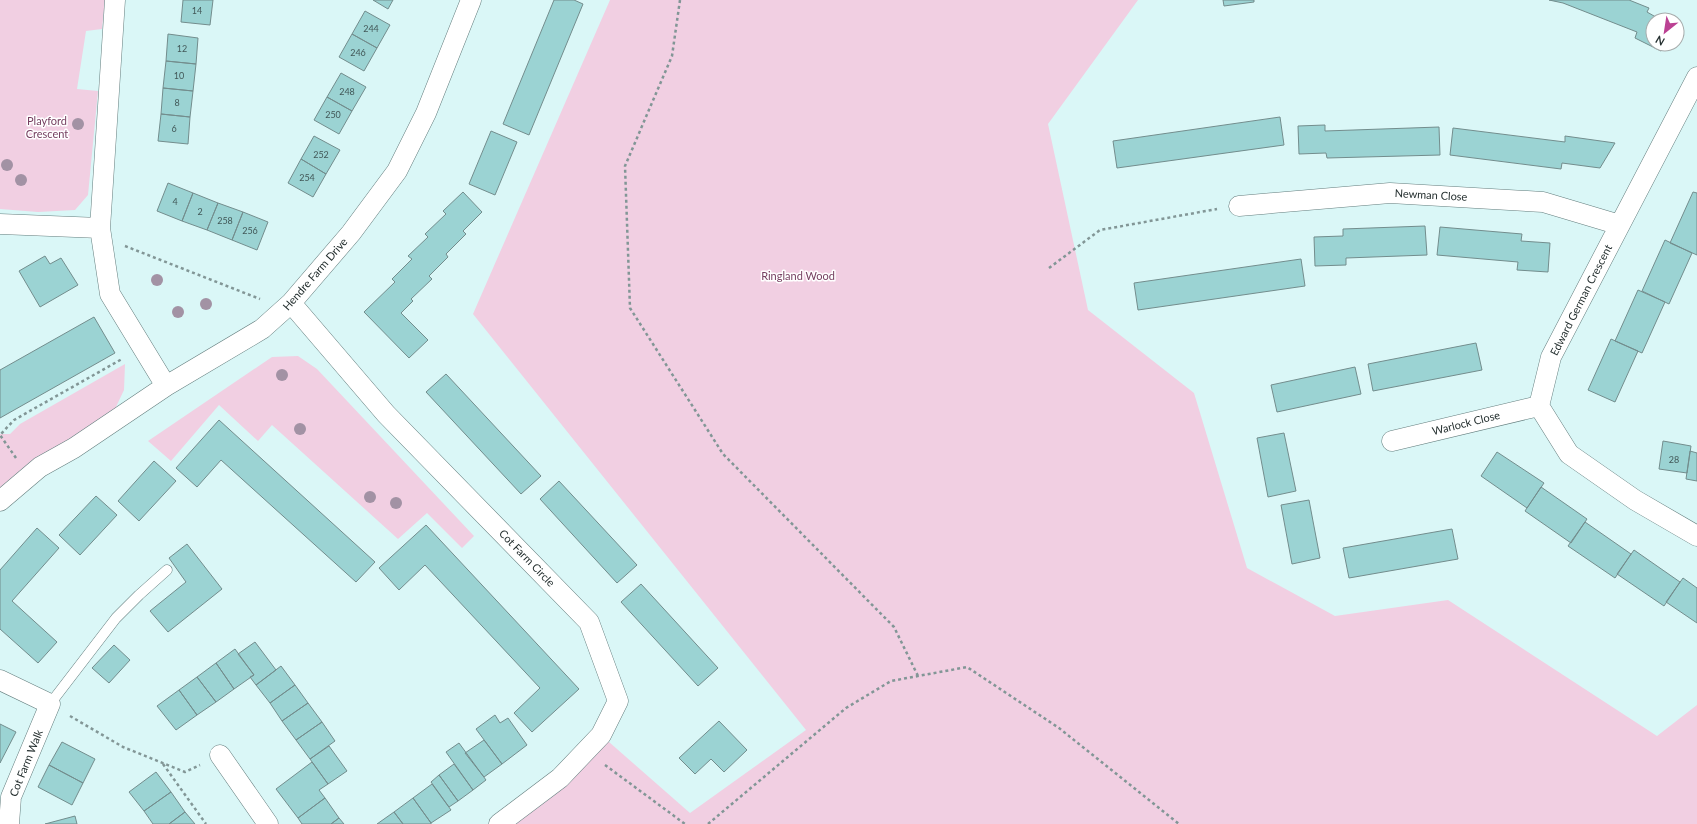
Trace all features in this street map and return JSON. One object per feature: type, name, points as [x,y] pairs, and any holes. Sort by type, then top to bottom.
[{"type":"street","points":[[115,0],[101,232],[110,294],[166,386]]},
{"type":"street","name":"Hendre Farm Drive","points":[[0,501],[40,467],[74,448],[166,386],[262,329],[288,306],[351,233],[397,171],[426,113],[471,0]]},
{"type":"street","name":"Edward German Crescent","points":[[1539,406],[1551,357],[1697,77]]},
{"type":"street","name":"Newman Close","points":[[1240,206],[1390,193],[1543,202],[1620,225]]},
{"type":"street","points":[[0,224],[101,232]]},
{"type":"street","name":"Cot Farm Circle","points":[[288,306],[386,414],[589,622],[618,700],[601,735],[560,778],[499,824]]},
{"type":"street","points":[[1539,406],[1569,454],[1635,500],[1697,536]]},
{"type":"street","name":"Warlock Close","points":[[1392,441],[1539,406]]},
{"type":"street","points":[[0,680],[50,704]]},
{"type":"street","name":"Cot Farm Walk","points":[[9,824],[9,806],[12,793],[50,704]]},
{"type":"street","points":[[220,755],[268,824]]},
{"type":"lane","points":[[50,704],[116,618],[166,570]]},
{"type":"path","points":[[680,0],[672,56],[625,166],[630,308],[723,454],[894,627],[918,676]]},
{"type":"path","points":[[1049,268],[1100,230],[1240,206]]},
{"type":"path","points":[[101,232],[288,306]]},
{"type":"path","points":[[29,477],[0,435],[14,420],[143,348]]},
{"type":"path","points":[[708,824],[846,708],[891,681],[967,667],[1059,728],[1179,824]]},
{"type":"path","points":[[50,704],[123,747],[185,772],[220,755]]},
{"type":"path","points":[[586,750],[685,824]]},
{"type":"path","points":[[164,764],[206,824]]},
{"type":"green space","name":"Playford Crescent","points":[[0,0],[105,0],[102,29],[86,31],[77,89],[98,91],[88,195],[75,210],[38,212],[0,209]]},
{"type":"green space","name":"Ringland Wood","points":[[610,0],[1138,0],[1048,124],[1088,310],[1194,393],[1247,568],[1335,616],[1448,600],[1657,736],[1697,705],[1697,824],[499,824],[601,735],[690,813],[806,730],[473,314]]},
{"type":"green space","points":[[298,356],[317,369],[474,536],[462,548],[427,513],[398,539],[272,425],[258,441],[219,405],[171,461],[148,441],[272,357]]},
{"type":"green space","points":[[125,364],[124,390],[115,409],[0,489],[0,434],[10,434],[20,424]]},
{"type":"building","points":[[183,0],[213,0],[210,25],[181,22]]},
{"type":"building","points":[[373,0],[393,0],[388,9]]},
{"type":"building","points":[[554,0],[574,0],[583,4],[529,135],[503,124]]},
{"type":"building","points":[[1223,0],[1254,0],[1254,2],[1224,6]]},
{"type":"building","points":[[1549,0],[1629,0],[1649,8],[1647,12],[1645,12],[1645,43],[1635,38],[1637,32],[1563,3]]},
{"type":"building","points":[[365,11],[390,25],[377,48],[352,34]]},
{"type":"building","points":[[168,34],[198,38],[196,64],[166,61]]},
{"type":"building","points":[[352,34],[377,48],[364,71],[339,57]]},
{"type":"building","points":[[166,61],[196,64],[193,91],[163,88]]},
{"type":"building","points":[[341,73],[366,87],[352,111],[327,97]]},
{"type":"building","points":[[163,88],[193,91],[190,117],[161,114]]},
{"type":"building","points":[[327,97],[352,111],[339,134],[314,120]]},
{"type":"building","points":[[161,114],[190,117],[188,144],[158,141]]},
{"type":"building","points":[[1280,117],[1284,145],[1117,168],[1113,141]]},
{"type":"building","points":[[1325,125],[1325,131],[1439,127],[1440,155],[1327,158],[1326,153],[1299,154],[1298,126]]},
{"type":"building","points":[[1453,128],[1565,142],[1565,136],[1615,143],[1600,168],[1562,163],[1561,169],[1450,155]]},
{"type":"building","points":[[491,131],[517,142],[495,195],[469,184]]},
{"type":"building","points":[[314,136],[340,150],[326,174],[301,159]]},
{"type":"building","points":[[301,159],[326,174],[313,197],[288,183]]},
{"type":"building","points":[[168,183],[193,193],[182,221],[157,211]]},
{"type":"building","points":[[463,192],[482,212],[463,231],[466,234],[446,254],[448,257],[429,276],[432,279],[411,299],[413,301],[401,313],[428,340],[409,358],[364,312],[395,282],[392,279],[412,259],[408,256],[428,237],[425,234],[446,214],[443,211]]},
{"type":"building","points":[[1693,192],[1697,193],[1697,255],[1670,243]]},
{"type":"building","points":[[193,193],[218,203],[207,230],[182,221]]},
{"type":"building","points":[[218,203],[243,212],[232,240],[207,230]]},
{"type":"building","points":[[243,212],[268,222],[257,250],[232,240]]},
{"type":"building","points":[[1425,226],[1427,255],[1346,258],[1346,265],[1315,266],[1314,237],[1343,236],[1343,229]]},
{"type":"building","points":[[1440,227],[1522,234],[1521,241],[1550,243],[1548,272],[1517,270],[1518,262],[1437,255]]},
{"type":"building","points":[[1665,240],[1692,253],[1669,304],[1642,291]]},
{"type":"building","points":[[45,256],[50,264],[61,258],[78,285],[40,307],[19,271]]},
{"type":"building","points":[[1301,259],[1305,286],[1138,310],[1134,283]]},
{"type":"building","points":[[1638,290],[1665,302],[1642,353],[1615,341]]},
{"type":"building","points":[[94,317],[115,353],[0,418],[0,370]]},
{"type":"building","points":[[1611,339],[1638,351],[1615,402],[1588,390]]},
{"type":"building","points":[[1476,343],[1482,370],[1373,391],[1368,364]]},
{"type":"building","points":[[1355,367],[1361,394],[1277,412],[1271,385]]},
{"type":"building","points":[[446,374],[541,476],[521,494],[426,392]]},
{"type":"building","points":[[219,420],[375,562],[356,582],[221,460],[197,487],[176,468]]},
{"type":"building","points":[[1284,433],[1296,491],[1268,497],[1257,438]]},
{"type":"building","points":[[1663,441],[1691,446],[1687,473],[1659,469]]},
{"type":"building","points":[[1690,451],[1697,453],[1697,481],[1686,479]]},
{"type":"building","points":[[1497,452],[1544,483],[1527,508],[1481,476]]},
{"type":"building","points":[[154,461],[176,481],[139,521],[118,501]]},
{"type":"building","points":[[559,481],[637,565],[617,583],[540,499]]},
{"type":"building","points":[[1541,487],[1587,519],[1571,543],[1525,511]]},
{"type":"building","points":[[96,496],[117,515],[80,555],[59,535]]},
{"type":"building","points":[[1309,500],[1320,558],[1292,564],[1281,505]]},
{"type":"building","points":[[1585,522],[1631,554],[1615,578],[1568,546]]},
{"type":"building","points":[[426,525],[579,689],[532,732],[514,713],[540,688],[425,565],[399,590],[379,568]]},
{"type":"building","points":[[37,528],[59,548],[12,601],[57,642],[38,663],[0,629],[0,570]]},
{"type":"building","points":[[1452,529],[1458,559],[1349,578],[1343,548]]},
{"type":"building","points":[[187,544],[222,589],[168,632],[150,611],[186,582],[169,558]]},
{"type":"building","points":[[1634,550],[1680,582],[1664,606],[1617,574]]},
{"type":"building","points":[[1683,578],[1697,588],[1697,623],[1666,602]]},
{"type":"building","points":[[641,584],[718,668],[698,686],[621,602]]},
{"type":"building","points":[[255,642],[276,670],[256,685],[250,677],[254,675],[238,654]]},
{"type":"building","points":[[114,645],[130,660],[109,683],[92,668]]},
{"type":"building","points":[[235,649],[254,675],[234,689],[216,663]]},
{"type":"building","points":[[216,663],[234,689],[216,702],[197,677]]},
{"type":"building","points":[[281,666],[295,685],[270,703],[256,685]]},
{"type":"building","points":[[197,677],[216,702],[197,715],[179,690]]},
{"type":"building","points":[[295,685],[308,703],[282,721],[270,703]]},
{"type":"building","points":[[179,690],[197,715],[176,730],[157,706]]},
{"type":"building","points":[[308,703],[322,722],[296,740],[282,721]]},
{"type":"building","points":[[495,715],[500,723],[508,718],[527,745],[502,764],[476,729]]},
{"type":"building","points":[[719,721],[747,750],[724,772],[711,759],[695,774],[679,758]]},
{"type":"building","points":[[322,722],[335,741],[310,759],[296,740]]},
{"type":"building","points":[[0,724],[16,732],[0,763]]},
{"type":"building","points":[[484,740],[502,764],[484,777],[465,753]]},
{"type":"building","points":[[62,742],[95,759],[83,783],[49,765]]},
{"type":"building","points":[[459,743],[486,780],[473,790],[446,752]]},
{"type":"building","points":[[329,746],[347,771],[328,784],[310,759]]},
{"type":"building","points":[[312,762],[328,784],[319,790],[325,798],[298,818],[276,789]]},
{"type":"building","points":[[454,764],[473,790],[458,801],[439,775]]},
{"type":"building","points":[[49,765],[83,783],[72,805],[38,787]]},
{"type":"building","points":[[156,772],[171,792],[144,811],[129,792]]},
{"type":"building","points":[[439,775],[458,801],[449,807],[431,782]]},
{"type":"building","points":[[432,784],[451,810],[431,823],[413,798]]},
{"type":"building","points":[[171,792],[185,812],[169,824],[153,824],[144,811]]},
{"type":"building","points":[[325,798],[339,818],[331,824],[302,824],[298,818]]},
{"type":"building","points":[[413,798],[431,824],[403,824],[394,812]]},
{"type":"building","points":[[185,812],[195,824],[169,824]]},
{"type":"building","points":[[394,812],[403,824],[377,824]]},
{"type":"building","points":[[75,816],[77,824],[45,824]]},
{"type":"building","points":[[339,818],[344,824],[331,824]]}]
